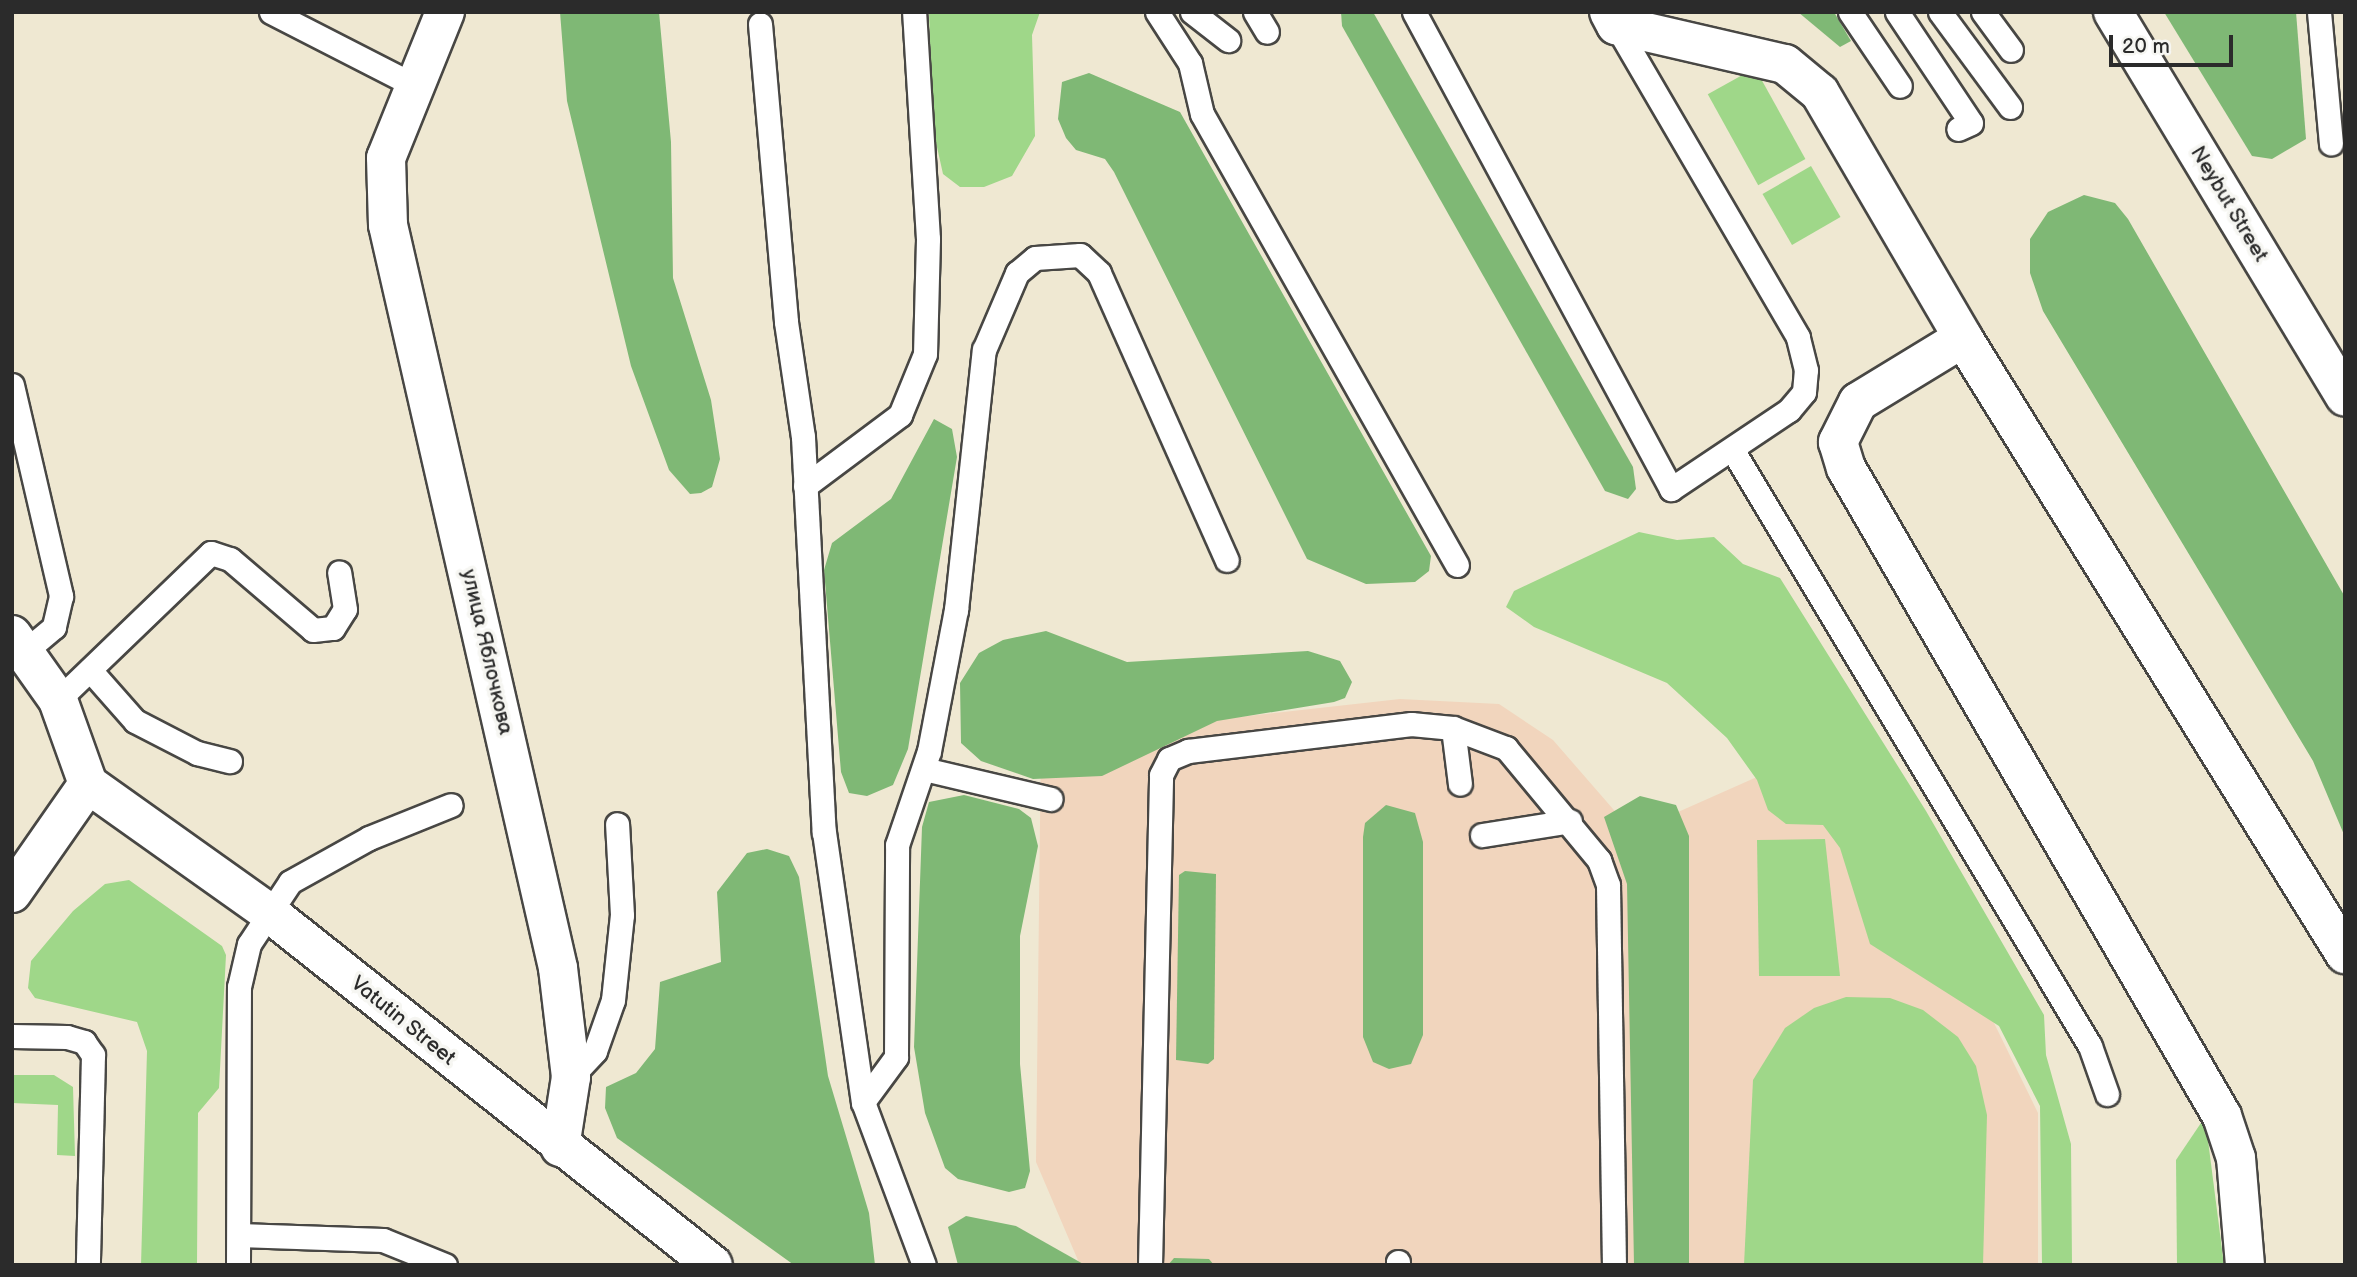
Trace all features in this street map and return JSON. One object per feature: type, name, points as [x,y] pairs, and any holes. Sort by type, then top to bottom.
[{"type":"street","points":[[412,84],[445,12]]},
{"type":"street","name":"Neybut Street","points":[[2113,12],[2345,397]]},
{"type":"street","points":[[1613,18],[1785,64],[1804,75],[1829,105],[1963,338],[2345,954]]},
{"type":"street","name":"улица Яблочкова","points":[[412,84],[386,158],[388,225],[545,900],[571,1077],[559,1147]]},
{"type":"street","points":[[1963,338],[1858,402],[1838,442],[1846,468],[2222,1116],[2236,1158],[2245,1265]]},
{"type":"street","points":[[12,893],[88,784],[58,700],[19,643]]},
{"type":"street","name":"Vatutin Street","points":[[88,784],[267,911],[559,1147],[713,1265]]},
{"type":"lane","points":[[271,12],[412,84]]},
{"type":"lane","points":[[806,486],[900,415],[925,354],[928,239],[914,12]]},
{"type":"lane","points":[[1157,12],[1190,63],[1202,114],[1457,565]]},
{"type":"lane","points":[[1192,12],[1228,40]]},
{"type":"lane","points":[[1414,12],[1671,489],[1732,449],[1804,392],[1804,354],[1613,18]]},
{"type":"lane","points":[[1850,12],[1900,86]]},
{"type":"lane","points":[[1897,12],[1971,123],[1958,130]]},
{"type":"lane","points":[[1940,12],[2010,107]]},
{"type":"lane","points":[[1983,12],[2011,50]]},
{"type":"lane","points":[[2319,12],[2331,143]]},
{"type":"lane","points":[[760,24],[806,486],[824,832],[863,1102],[924,1265]]},
{"type":"lane","points":[[863,1102],[896,1057],[897,845],[924,769],[956,610],[984,350],[1017,273],[1035,258],[1080,255],[1100,273],[1227,560]]},
{"type":"lane","points":[[12,385],[61,596],[54,627],[19,643]]},
{"type":"lane","points":[[1732,449],[2090,1046],[2107,1094]]},
{"type":"lane","points":[[58,700],[211,553],[230,559],[313,630],[333,628],[345,609],[339,572]]},
{"type":"lane","points":[[90,670],[135,721],[197,753],[230,761]]},
{"type":"lane","points":[[1452,728],[1460,784]]},
{"type":"lane","points":[[1150,1265],[1158,804],[1169,759],[1296,733],[1452,728],[1506,748],[1600,860],[1608,885],[1614,1265]]},
{"type":"lane","points":[[924,769],[1051,799]]},
{"type":"lane","points":[[238,1265],[239,987],[249,944],[267,911],[290,882],[326,859],[451,805]]},
{"type":"lane","points":[[1482,835],[1570,821]]},
{"type":"lane","points":[[571,1077],[595,1051],[612,1000],[622,915],[617,824]]},
{"type":"lane","points":[[12,1036],[67,1037],[84,1042],[93,1055],[88,1265]]},
{"type":"lane","points":[[239,1235],[383,1240],[445,1265]]},
{"type":"shaded area","points":[[1400,699],[1499,704],[1553,740],[1633,832],[1820,749],[1974,982],[2038,1113],[2038,1265],[1080,1265],[1036,1162],[1041,739]]},
{"type":"green space","points":[[560,12],[659,12],[671,142],[673,278],[711,400],[720,459],[712,487],[701,493],[690,494],[669,470],[631,366],[567,101]]},
{"type":"green space","points":[[929,12],[1040,12],[1032,35],[1035,136],[1012,176],[984,187],[960,187],[943,174],[933,129]]},
{"type":"green space","points":[[1341,12],[1373,12],[1633,467],[1636,489],[1628,499],[1605,491],[1342,26]]},
{"type":"green space","points":[[1798,12],[1834,12],[1851,41],[1840,47]]},
{"type":"green space","points":[[2164,12],[2296,12],[2306,139],[2272,159],[2252,156]]},
{"type":"green space","points":[[1755,68],[1805,159],[1758,185],[1708,94]]},
{"type":"green space","points":[[1089,73],[1180,112],[1431,556],[1429,571],[1415,582],[1366,584],[1307,559],[1114,172],[1105,159],[1076,150],[1066,138],[1058,119],[1062,82]]},
{"type":"green space","points":[[1811,166],[1840,217],[1792,245],[1763,194]]},
{"type":"green space","points":[[2084,195],[2115,203],[2128,219],[2345,597],[2345,837],[2313,761],[2043,311],[2030,273],[2030,239],[2048,212]]},
{"type":"green space","points":[[934,419],[952,429],[957,457],[908,749],[893,785],[867,796],[849,793],[841,772],[824,570],[832,543],[891,499]]},
{"type":"green space","points":[[1639,532],[1677,540],[1714,537],[1743,564],[1780,578],[1926,811],[2044,1015],[2046,1055],[2071,1144],[2072,1265],[2042,1265],[2040,1106],[1999,1026],[1870,944],[1840,848],[1823,825],[1786,824],[1768,810],[1757,780],[1727,738],[1667,683],[1534,627],[1506,607],[1514,591]]},
{"type":"green space","points":[[1046,631],[1127,662],[1308,651],[1340,661],[1352,682],[1345,698],[1217,721],[1102,776],[1033,779],[981,761],[961,743],[960,683],[979,653],[1003,640]]},
{"type":"green space","points":[[964,795],[1019,809],[1031,818],[1038,846],[1020,936],[1020,1064],[1030,1171],[1025,1188],[1009,1192],[958,1179],[945,1168],[925,1113],[914,1047],[922,827],[929,802]]},
{"type":"green space","points":[[1640,796],[1676,805],[1689,836],[1689,1265],[1634,1265],[1627,884],[1604,817]]},
{"type":"green space","points":[[1386,805],[1415,813],[1423,842],[1423,1035],[1411,1064],[1389,1069],[1373,1062],[1363,1037],[1363,837],[1365,823]]},
{"type":"green space","points":[[1825,839],[1840,976],[1759,976],[1757,840]]},
{"type":"green space","points":[[767,849],[789,856],[799,877],[828,1076],[869,1213],[875,1265],[794,1265],[617,1138],[605,1108],[606,1087],[636,1073],[655,1049],[660,982],[721,962],[717,892],[747,853]]},
{"type":"green space","points":[[1185,871],[1216,874],[1214,1059],[1208,1064],[1176,1060],[1179,875]]},
{"type":"green space","points":[[129,880],[222,946],[226,955],[219,1088],[198,1113],[197,1265],[141,1265],[147,1051],[137,1022],[35,998],[28,988],[31,961],[73,911],[105,884]]},
{"type":"green space","points":[[1846,997],[1890,998],[1923,1010],[1958,1037],[1976,1066],[1987,1115],[1983,1265],[1744,1265],[1753,1080],[1785,1028],[1814,1008]]},
{"type":"green space","points":[[12,1075],[54,1075],[73,1087],[75,1156],[57,1155],[58,1105],[12,1103]]},
{"type":"green space","points":[[2205,1117],[2224,1265],[2177,1265],[2176,1160]]},
{"type":"green space","points":[[966,1216],[1016,1226],[1085,1265],[958,1265],[948,1227]]},
{"type":"green space","points":[[1174,1258],[1209,1259],[1214,1265],[1168,1265]]}]
